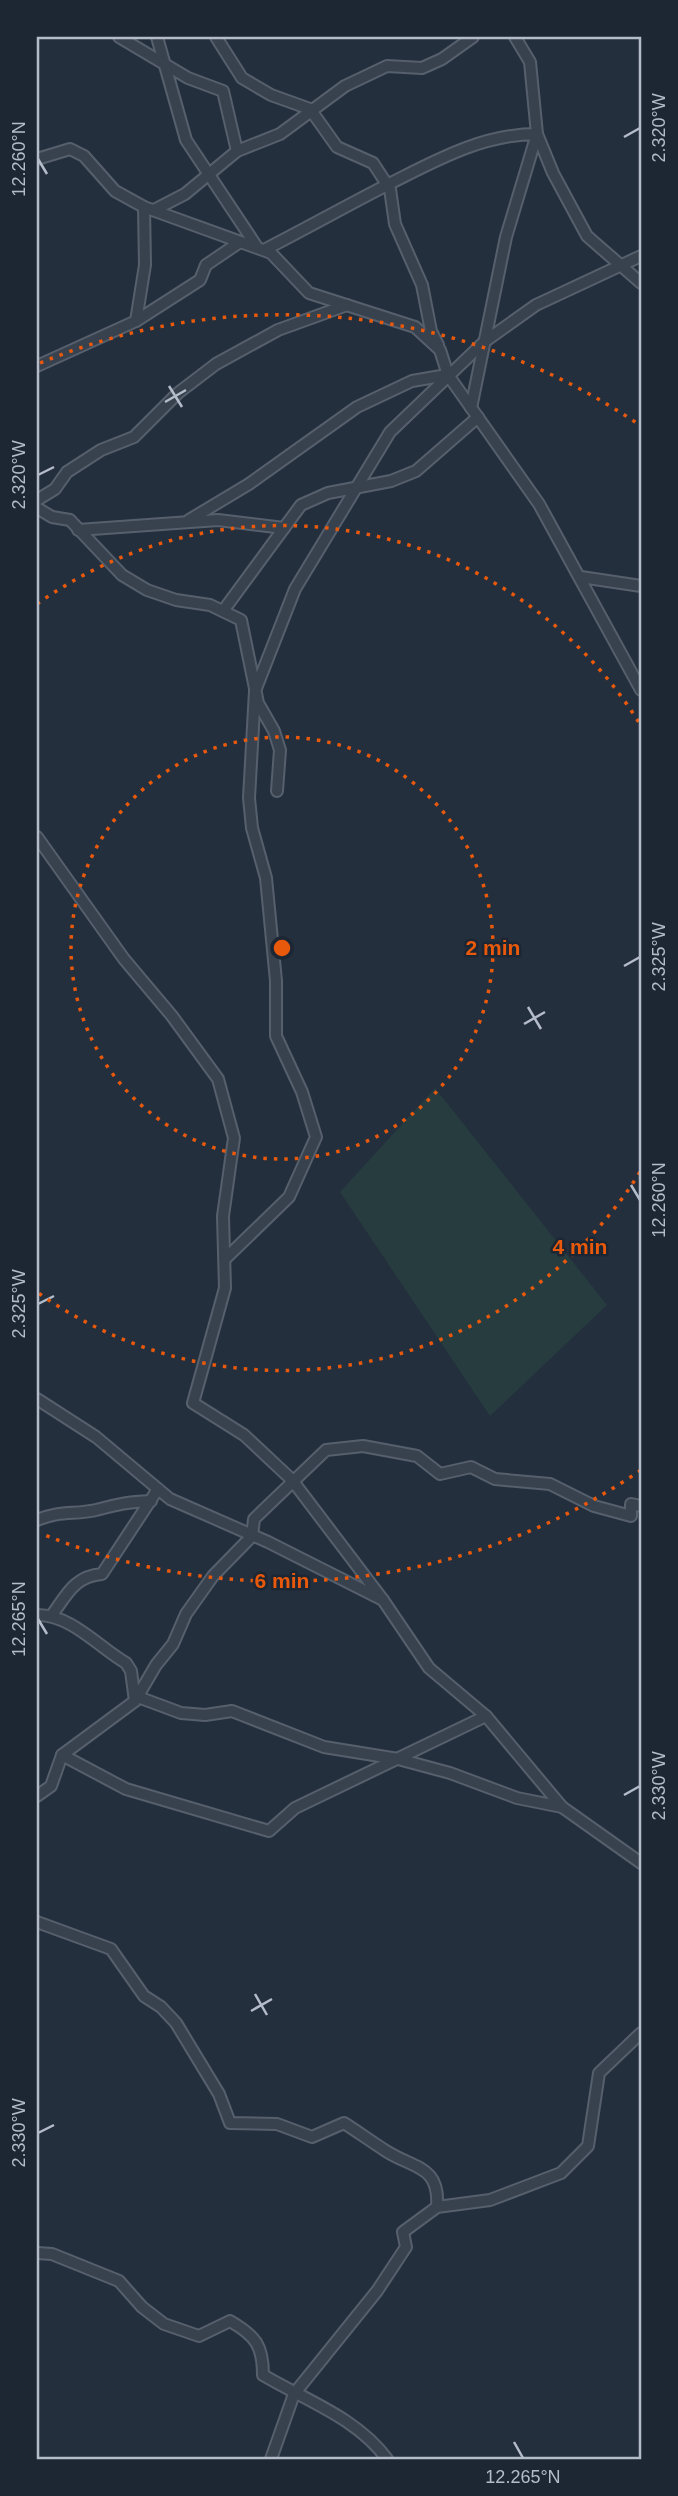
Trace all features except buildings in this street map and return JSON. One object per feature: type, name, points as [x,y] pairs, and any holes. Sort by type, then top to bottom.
[{"type":"street","points":[[119,37],[166,66],[223,91],[237,150]]},
{"type":"street","points":[[157,37],[186,140],[261,249]]},
{"type":"street","points":[[216,37],[242,78],[271,95],[310,109],[337,147],[373,163],[388,185],[395,224],[422,285],[432,331],[448,375],[538,504],[641,690]]},
{"type":"street","points":[[149,209],[185,194],[237,150],[280,134],[310,109],[345,86],[387,66],[422,68],[442,59],[473,37]]},
{"type":"street","points":[[514,37],[530,62],[537,135],[553,173],[587,236],[641,283]]},
{"type":"street","points":[[261,249],[451,153],[518,134],[537,135]]},
{"type":"street","points":[[223,611],[301,505],[328,493],[391,481],[416,471],[474,413],[484,342],[506,237],[537,135]]},
{"type":"street","points":[[37,159],[70,149],[84,156],[115,191],[149,209],[271,253],[309,293],[415,327],[440,350]]},
{"type":"street","points":[[136,321],[145,265],[149,209]]},
{"type":"street","points":[[37,366],[136,321],[200,280],[206,265],[240,242]]},
{"type":"street","points":[[225,1259],[289,1197],[316,1137],[302,1092],[276,1036],[276,981],[266,878],[252,828],[249,798],[255,691],[295,589],[353,489],[390,432],[448,375],[484,342],[537,305],[641,256]]},
{"type":"street","points":[[37,500],[55,489],[67,472],[101,450],[134,438],[178,393],[216,364],[278,330],[347,305]]},
{"type":"street","points":[[187,521],[249,484],[357,407],[412,381],[448,375]]},
{"type":"street","points":[[37,508],[52,517],[70,520],[122,575],[147,590],[176,600],[210,605],[241,620],[255,691],[280,750],[277,791]]},
{"type":"street","points":[[78,530],[218,520],[284,528]]},
{"type":"street","points":[[581,578],[641,586]]},
{"type":"street","points":[[37,837],[124,959],[172,1016],[218,1079],[234,1138],[223,1216],[225,1288],[193,1403],[244,1435],[292,1480],[383,1600],[429,1668],[486,1716],[562,1807],[641,1863]]},
{"type":"street","points":[[37,1399],[96,1437],[170,1499],[383,1600]]},
{"type":"street","points":[[37,1796],[51,1786],[62,1755],[137,1699],[156,1665],[173,1644],[186,1614],[213,1576],[252,1536],[254,1519],[326,1450],[363,1446],[417,1456],[440,1474],[471,1468],[495,1479],[550,1484],[594,1506],[631,1516],[631,1504],[641,1506]]},
{"type":"street","points":[[52,1615],[76,1582],[88,1575],[102,1574],[159,1489]]},
{"type":"street","points":[[37,1520],[56,1512],[95,1510],[116,1502],[151,1501]]},
{"type":"street","points":[[37,1615],[52,1615],[75,1627],[126,1663],[131,1671],[137,1699]]},
{"type":"street","points":[[137,1699],[181,1713],[205,1715],[232,1711],[324,1746],[398,1759],[450,1773],[517,1797],[562,1807]]},
{"type":"street","points":[[62,1755],[126,1789],[270,1831],[295,1808],[486,1716]]},
{"type":"street","points":[[37,1922],[111,1949],[144,1996],[161,2007],[176,2023],[219,2094],[230,2123],[277,2124],[312,2137],[344,2123],[429,2175],[438,2189],[438,2207]]},
{"type":"street","points":[[271,2459],[294,2394],[377,2291],[406,2247],[403,2232],[438,2207],[490,2200],[561,2173],[588,2146],[599,2073],[641,2033]]},
{"type":"street","points":[[37,2253],[52,2253],[119,2281],[142,2307],[164,2324],[199,2336],[230,2321],[247,2331],[263,2354],[263,2375],[354,2424],[373,2441],[387,2459]]},
{"type":"green space","points":[[435,1088],[607,1305],[490,1416],[340,1192]]}]
